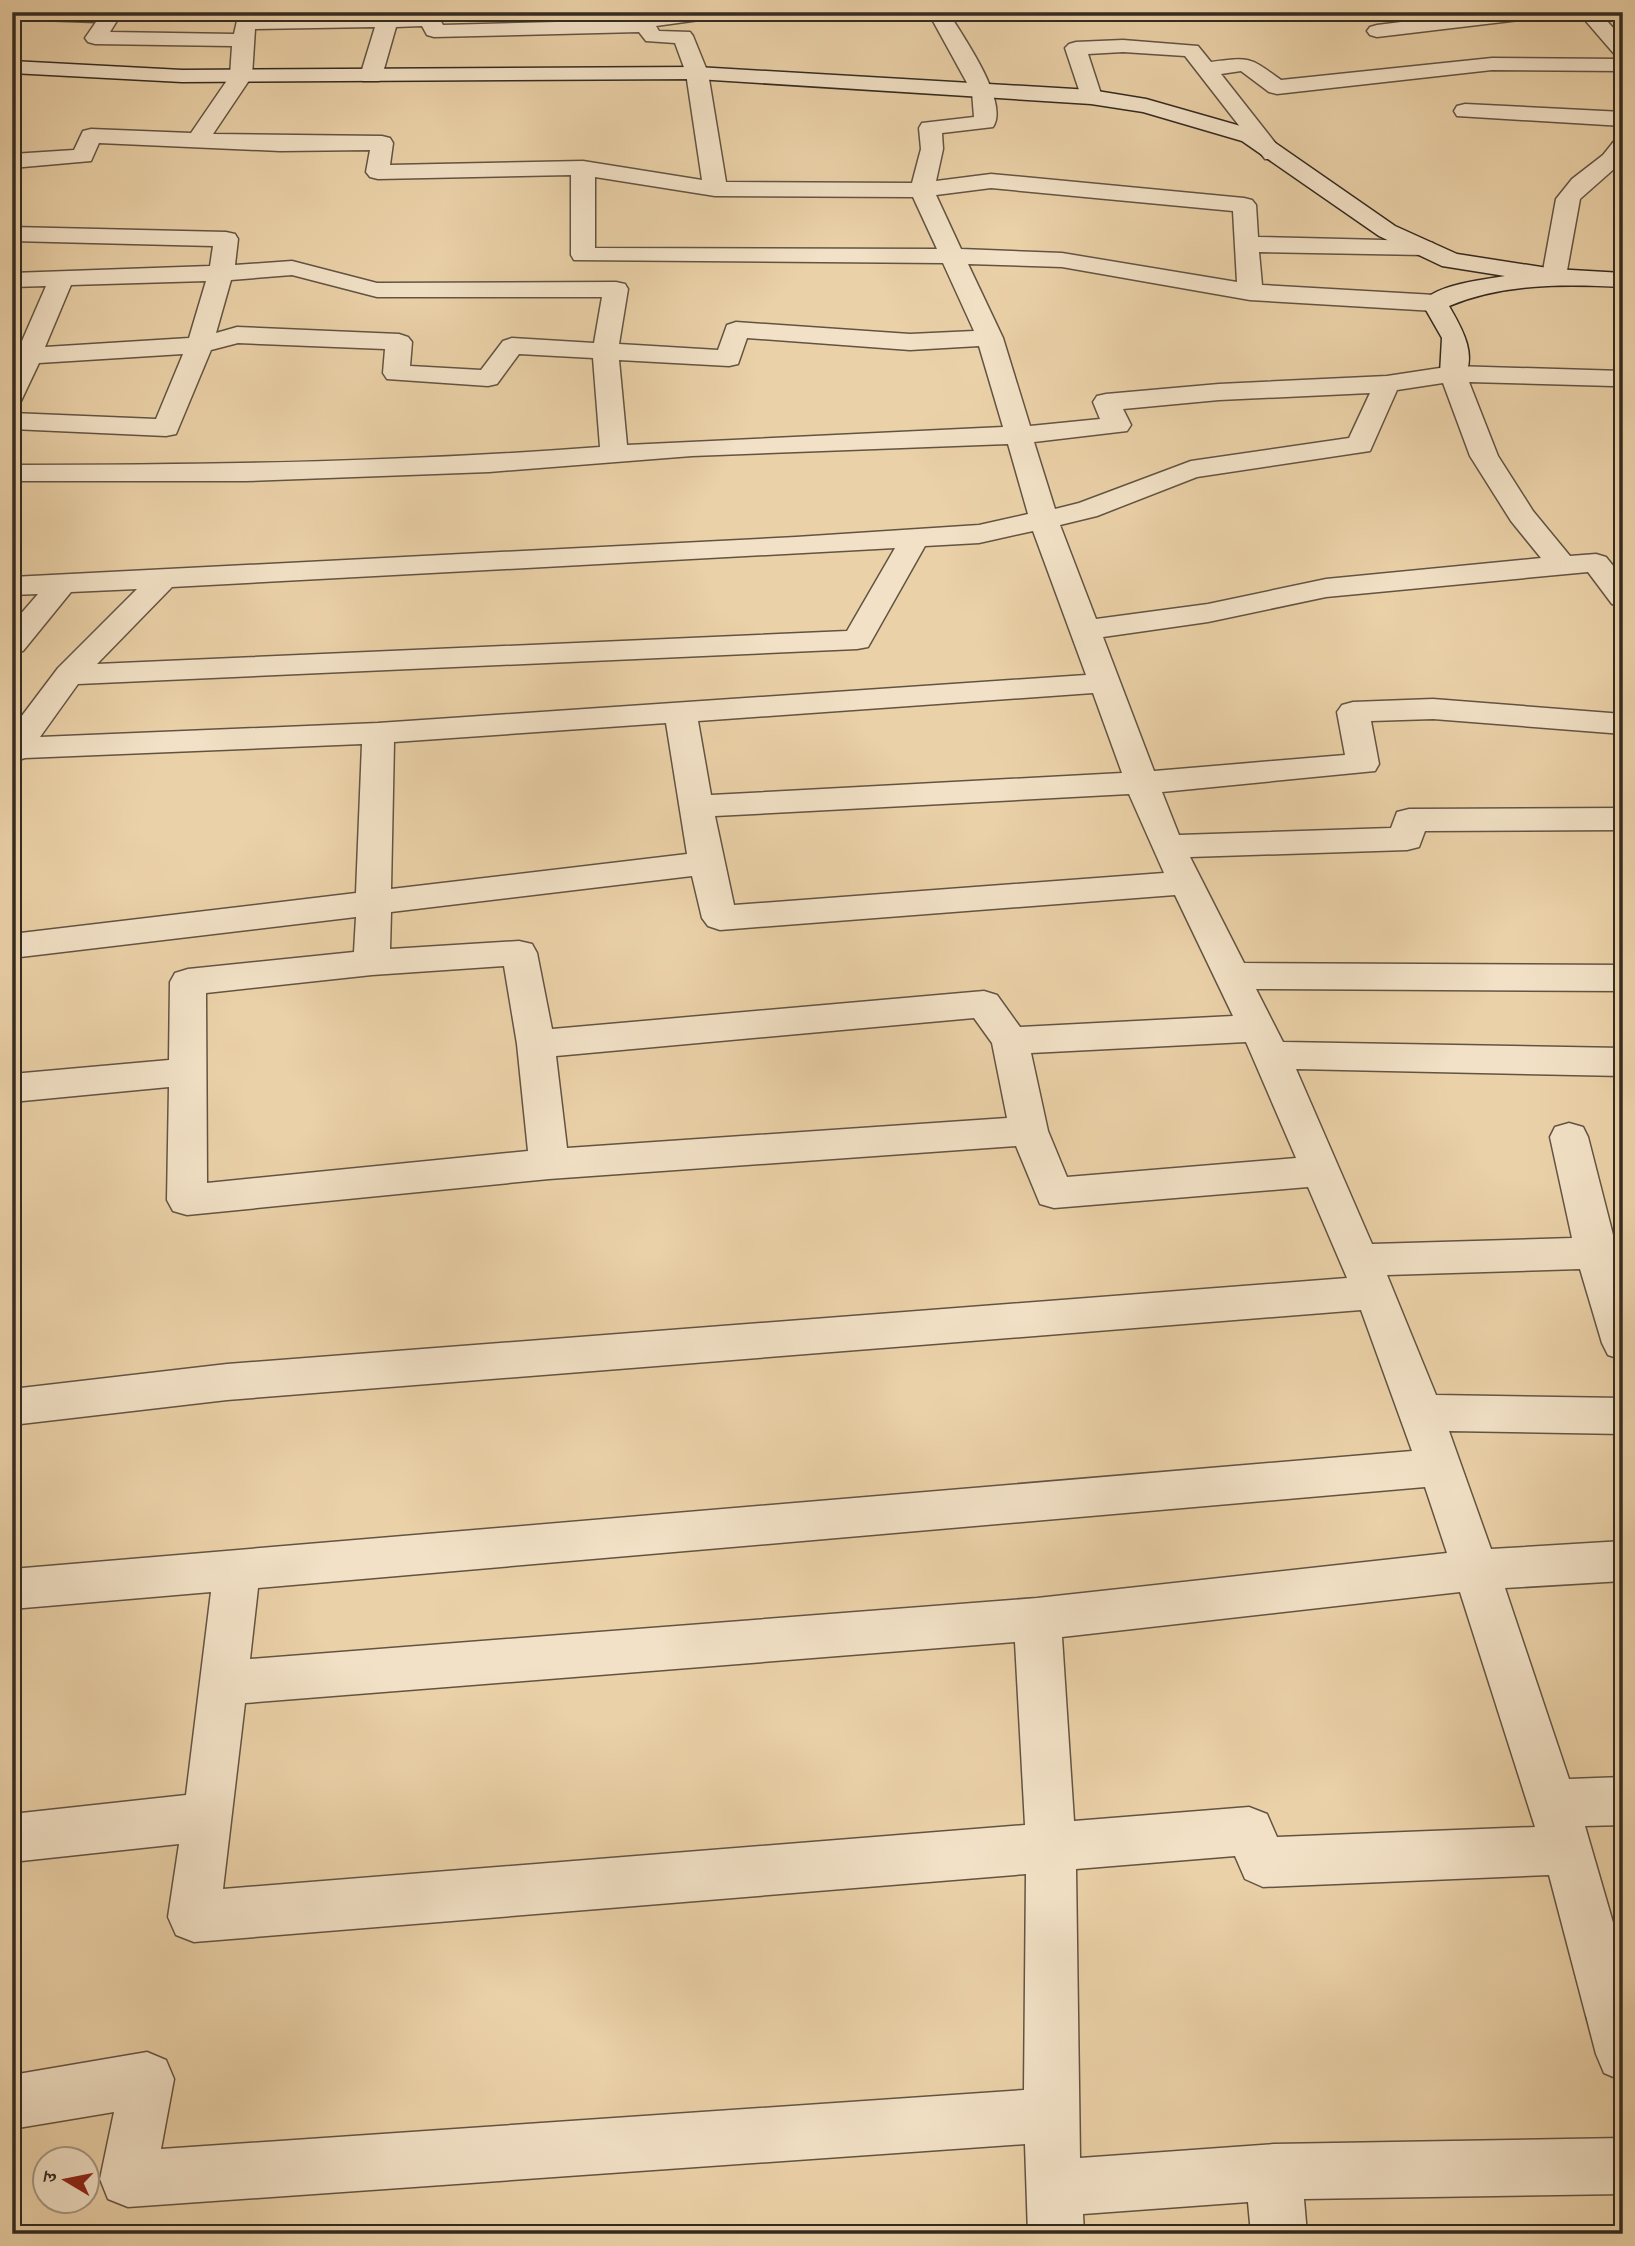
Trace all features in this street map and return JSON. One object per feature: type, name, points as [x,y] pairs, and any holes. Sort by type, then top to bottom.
[{"type":"street","points":[[68,37],[96,38],[246,25],[388,20],[431,20],[434,31],[641,20],[713,12]]},
{"type":"street","points":[[938,12],[982,92],[985,122],[930,128],[932,149],[922,190],[990,338],[1044,520],[1141,783],[1168,846],[1263,1041],[1367,1276],[1421,1413],[1568,1850],[1620,2029]]},
{"type":"street","points":[[1377,31],[1536,12]]},
{"type":"street","points":[[1588,12],[1623,52]]},
{"type":"street","points":[[12,13],[111,14]]},
{"type":"street","points":[[96,38],[111,14]]},
{"type":"street","points":[[371,75],[388,20]]},
{"type":"street","points":[[641,20],[653,37],[683,36],[697,73],[715,189]]},
{"type":"street","points":[[198,141],[241,76],[246,25]]},
{"type":"street","points":[[1091,97],[1076,48],[1124,46],[1191,50],[1273,154]]},
{"type":"street","points":[[1206,69],[1245,64],[1277,87],[1492,64],[1623,65]]},
{"type":"street","points":[[12,67],[241,76],[697,73],[1091,97],[1146,106],[1250,136],[1387,231],[1451,261],[1554,276],[1623,280]]},
{"type":"street","points":[[1465,111],[1623,118]]},
{"type":"street","points":[[12,161],[83,156],[91,136],[280,144],[382,143],[378,173],[583,168],[715,189],[922,190],[991,181],[1244,205],[1250,292]]},
{"type":"street","points":[[1554,276],[1568,199],[1588,178],[1617,156],[1623,145]]},
{"type":"street","points":[[583,168],[583,256],[951,256],[1062,260],[1250,292],[1435,303],[1466,290],[1554,276]]},
{"type":"street","points":[[12,233],[226,239],[222,273],[200,345],[166,428],[154,473]]},
{"type":"street","points":[[1247,244],[1424,248]]},
{"type":"street","points":[[614,454],[604,351],[616,289],[635,257]]},
{"type":"street","points":[[12,280],[292,268],[377,290],[616,289]]},
{"type":"street","points":[[12,395],[62,278]]},
{"type":"street","points":[[1435,303],[1455,338],[1453,374],[1484,456],[1521,515],[1562,565]]},
{"type":"street","points":[[30,356],[200,345],[237,335],[399,342],[396,373],[488,377],[512,346],[729,358],[736,330],[910,342],[990,338]]},
{"type":"street","points":[[12,473],[246,473],[489,464],[692,448],[1020,435],[1117,425],[1106,402],[1219,392],[1387,384],[1453,374],[1620,378],[1623,382]]},
{"type":"street","points":[[12,586],[978,534],[1087,510],[1191,469],[1360,445],[1387,384]]},
{"type":"street","points":[[12,421],[166,428]]},
{"type":"street","points":[[69,675],[857,640],[915,538]]},
{"type":"street","points":[[1085,630],[1208,612],[1326,588],[1562,565],[1596,563],[1621,592]]},
{"type":"street","points":[[13,750],[69,675],[163,579]]},
{"type":"street","points":[[12,643],[62,584]]},
{"type":"street","points":[[13,750],[378,733],[1105,682]]},
{"type":"street","points":[[696,806],[1141,783],[1363,764],[1353,712],[1433,709],[1623,724]]},
{"type":"street","points":[[680,712],[706,863],[720,918],[1186,883]]},
{"type":"street","points":[[372,963],[378,733]]},
{"type":"street","points":[[1168,846],[1407,839],[1409,820],[1623,818]]},
{"type":"street","points":[[12,946],[706,863]]},
{"type":"street","points":[[549,1164],[536,1044],[519,953],[372,963],[188,982],[187,1199],[549,1164],[1029,1131]]},
{"type":"street","points":[[1231,976],[1623,978]]},
{"type":"street","points":[[536,1044],[984,1004],[1010,1041],[1029,1131],[1054,1193],[1320,1171]]},
{"type":"street","points":[[1010,1041],[1263,1041],[1623,1062]]},
{"type":"street","points":[[12,1088],[188,1072]]},
{"type":"street","points":[[1569,1137],[1596,1252],[1623,1343]]},
{"type":"street","points":[[12,1407],[241,1381],[1367,1276],[1596,1252]]},
{"type":"street","points":[[1421,1413],[1623,1416]]},
{"type":"street","points":[[12,1589],[1441,1467]]},
{"type":"street","points":[[225,1683],[1037,1619],[1475,1570],[1623,1561]]},
{"type":"street","points":[[237,1570],[194,1917],[1249,1830],[1263,1863],[1568,1850]]},
{"type":"street","points":[[1037,1619],[1051,1848],[1051,2115],[1056,2211],[1274,2172],[1623,2166]]},
{"type":"street","points":[[1553,1804],[1623,1801]]},
{"type":"street","points":[[12,1838],[208,1817]]},
{"type":"street","points":[[12,2102],[147,2079],[128,2179],[1051,2115]]},
{"type":"street","points":[[1274,2172],[1279,2234]]}]
